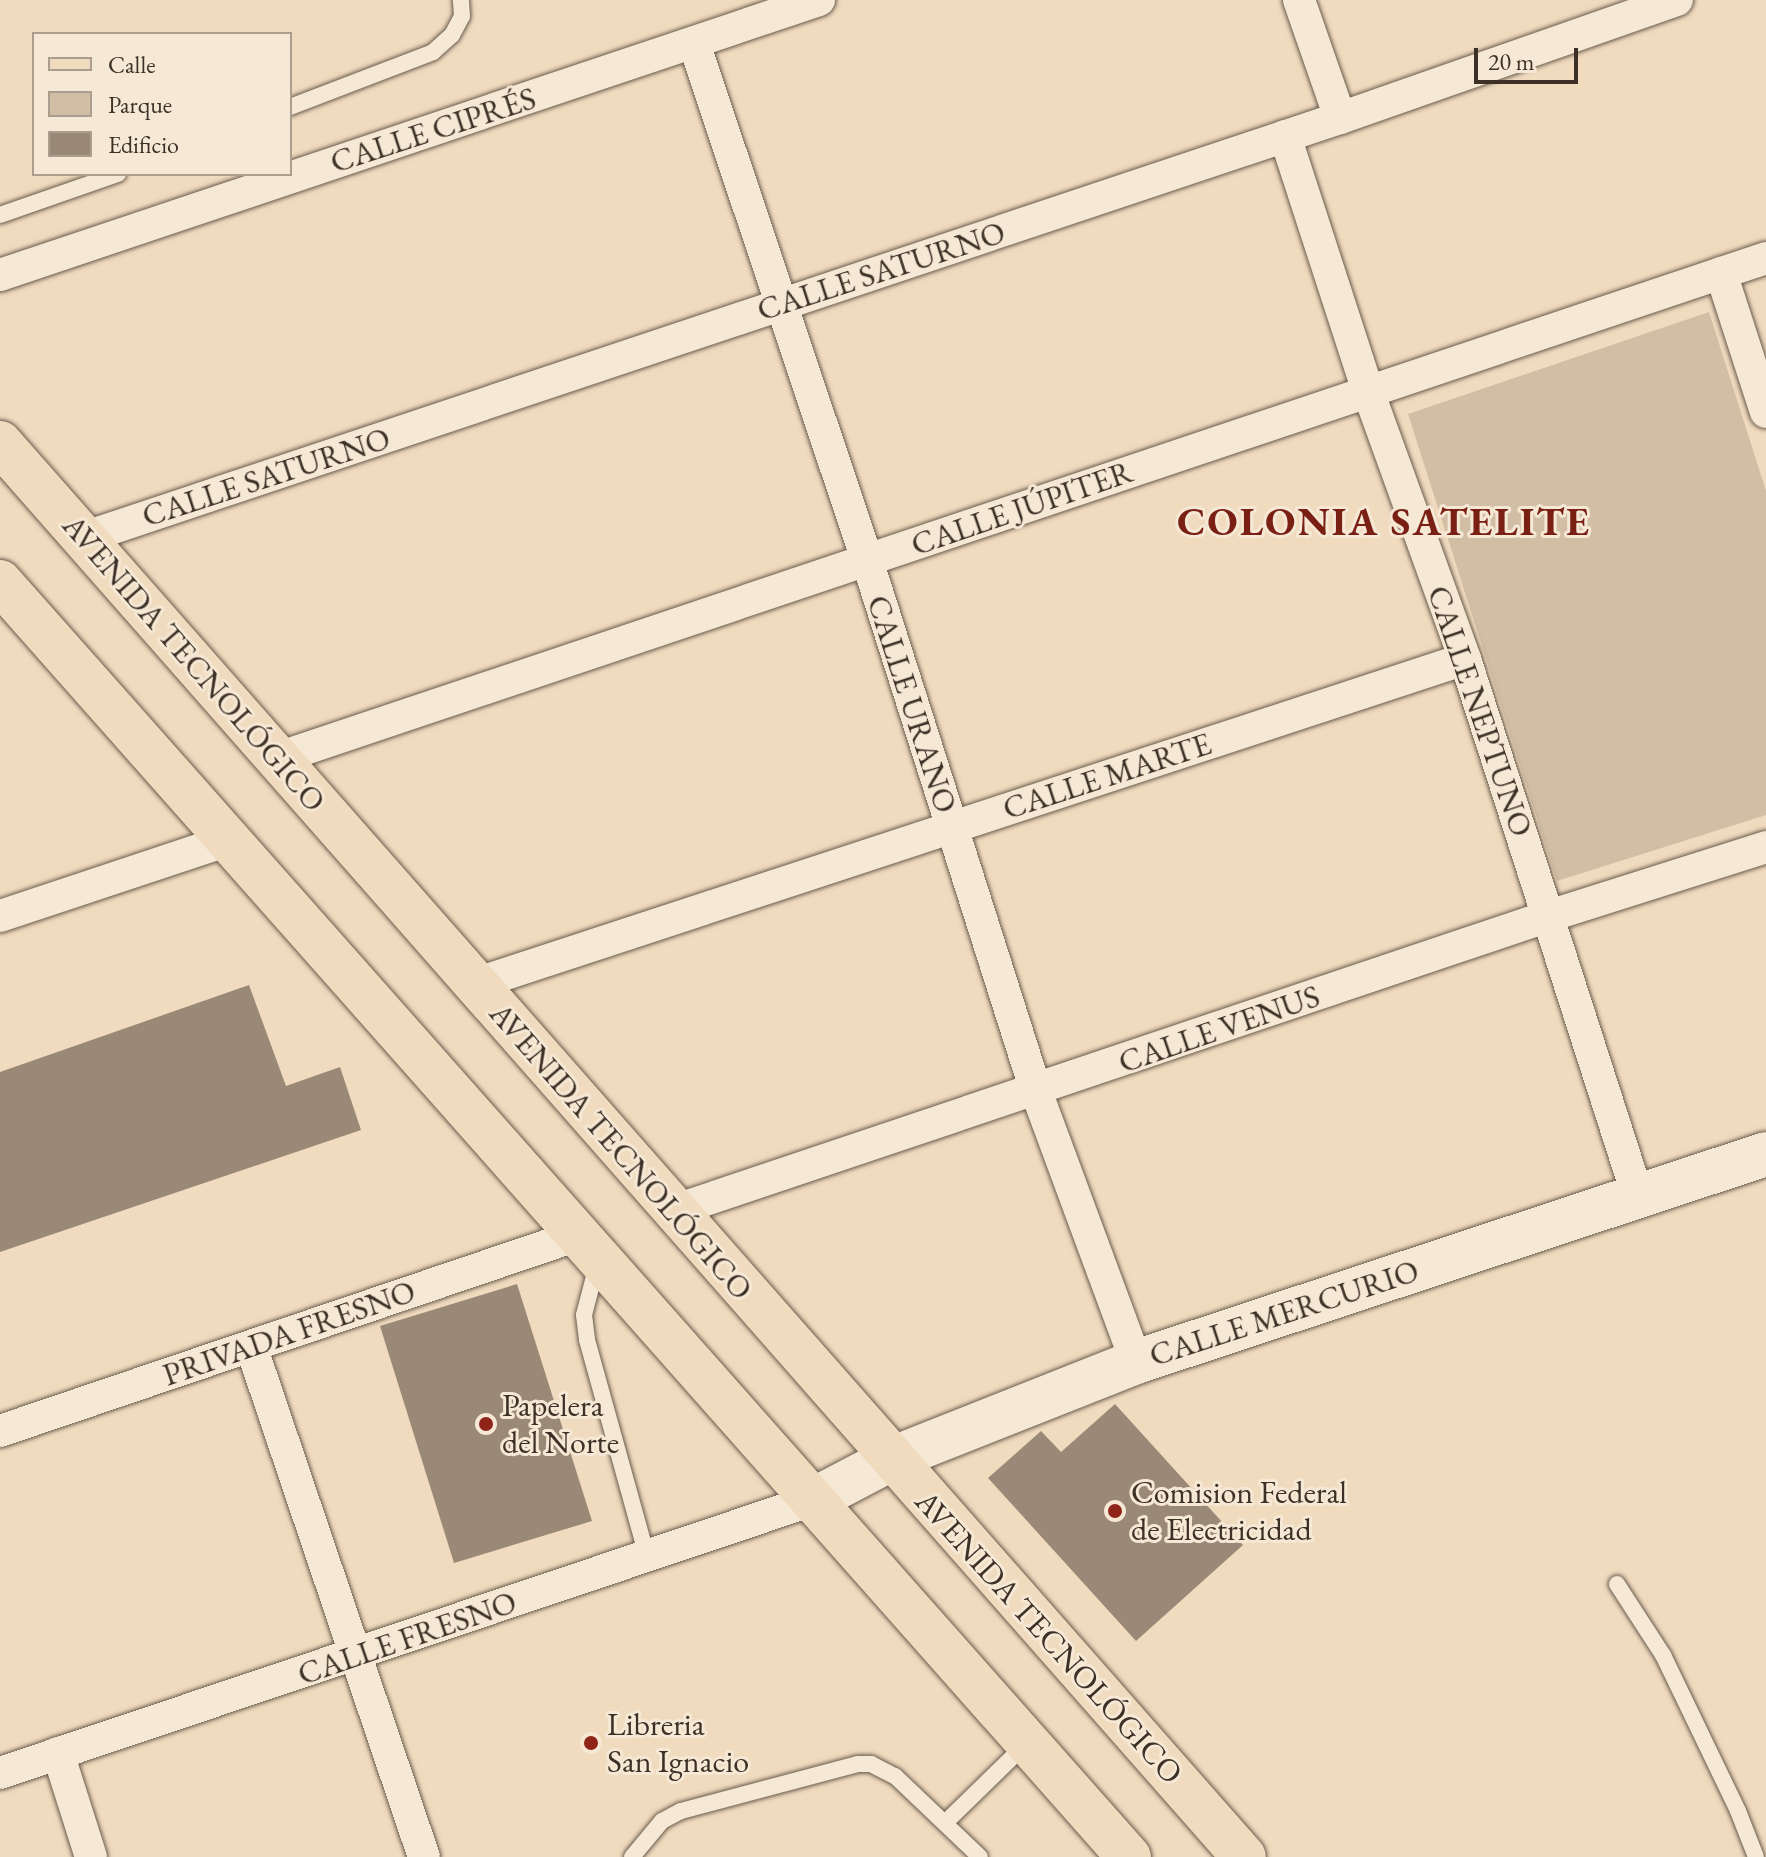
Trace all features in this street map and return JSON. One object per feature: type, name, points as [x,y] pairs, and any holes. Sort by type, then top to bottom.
[{"type":"main road","name":"AVENIDA TECNOLÓGICO","points":[[0,443],[1244,1857]]},
{"type":"main road","points":[[0,582],[1129,1857]]},
{"type":"main road","name":"CALLE MERCURIO","points":[[813,1500],[891,1459],[1136,1362],[1766,1154]]},
{"type":"street","name":"CALLE CIPRÉS","points":[[0,275],[819,0]]},
{"type":"street","points":[[1299,0],[1340,118]]},
{"type":"street","name":"CALLE SATURNO","points":[[83,538],[1340,118],[1677,0]]},
{"type":"street","name":"CALLE URANO","points":[[694,43],[867,560],[1036,1091],[1136,1362]]},
{"type":"street","name":"CALLE NEPTUNO","points":[[1285,136],[1368,391],[1465,659],[1638,1197]]},
{"type":"street","name":"CALLE JÚPITER","points":[[278,758],[1766,258]]},
{"type":"street","points":[[1721,273],[1766,412]]},
{"type":"street","name":"CALLE MARTE","points":[[475,984],[1465,659]]},
{"type":"street","points":[[0,916],[228,840]]},
{"type":"street","name":"CALLE VENUS","points":[[673,1211],[1549,916],[1766,847]]},
{"type":"street","name":"PRIVADA FRESNO","points":[[0,1431],[251,1346],[588,1247]]},
{"type":"street","points":[[251,1346],[424,1857]]},
{"type":"street","name":"CALLE FRESNO","points":[[0,1773],[357,1656],[813,1500]]},
{"type":"street","points":[[58,1753],[91,1857]]},
{"type":"lane","points":[[292,106],[433,52],[452,35],[462,16],[461,0]]},
{"type":"lane","points":[[0,215],[112,176]]},
{"type":"lane","points":[[588,1247],[584,1315],[587,1340],[647,1557]]},
{"type":"lane","points":[[1617,1584],[1663,1655],[1738,1811],[1756,1857]]},
{"type":"lane","points":[[945,1823],[1028,1742]]},
{"type":"lane","points":[[632,1857],[662,1821],[681,1811],[858,1764],[871,1764],[895,1776],[980,1857]]},
{"type":"green space","points":[[1709,312],[1766,491],[1766,815],[1557,881],[1408,414]]},
{"type":"building","points":[[249,985],[286,1086],[340,1067],[361,1130],[0,1252],[0,1072]]},
{"type":"building","name":"Papelera del Norte","points":[[517,1284],[592,1521],[454,1563],[380,1326]]},
{"type":"building","name":"Comision Federal de Electricidad","points":[[1115,1404],[1243,1545],[1136,1641],[988,1478],[1041,1431],[1061,1452]]},
{"type":"place","name":"Papelera del Norte","points":[[486,1424]]},
{"type":"place","name":"Comision Federal de Electricidad","points":[[1115,1511]]},
{"type":"place","name":"Libreria San Ignacio","points":[[591,1743]]},
{"type":"district","name":"COLONIA SATELITE","points":[[1384,521]]}]
